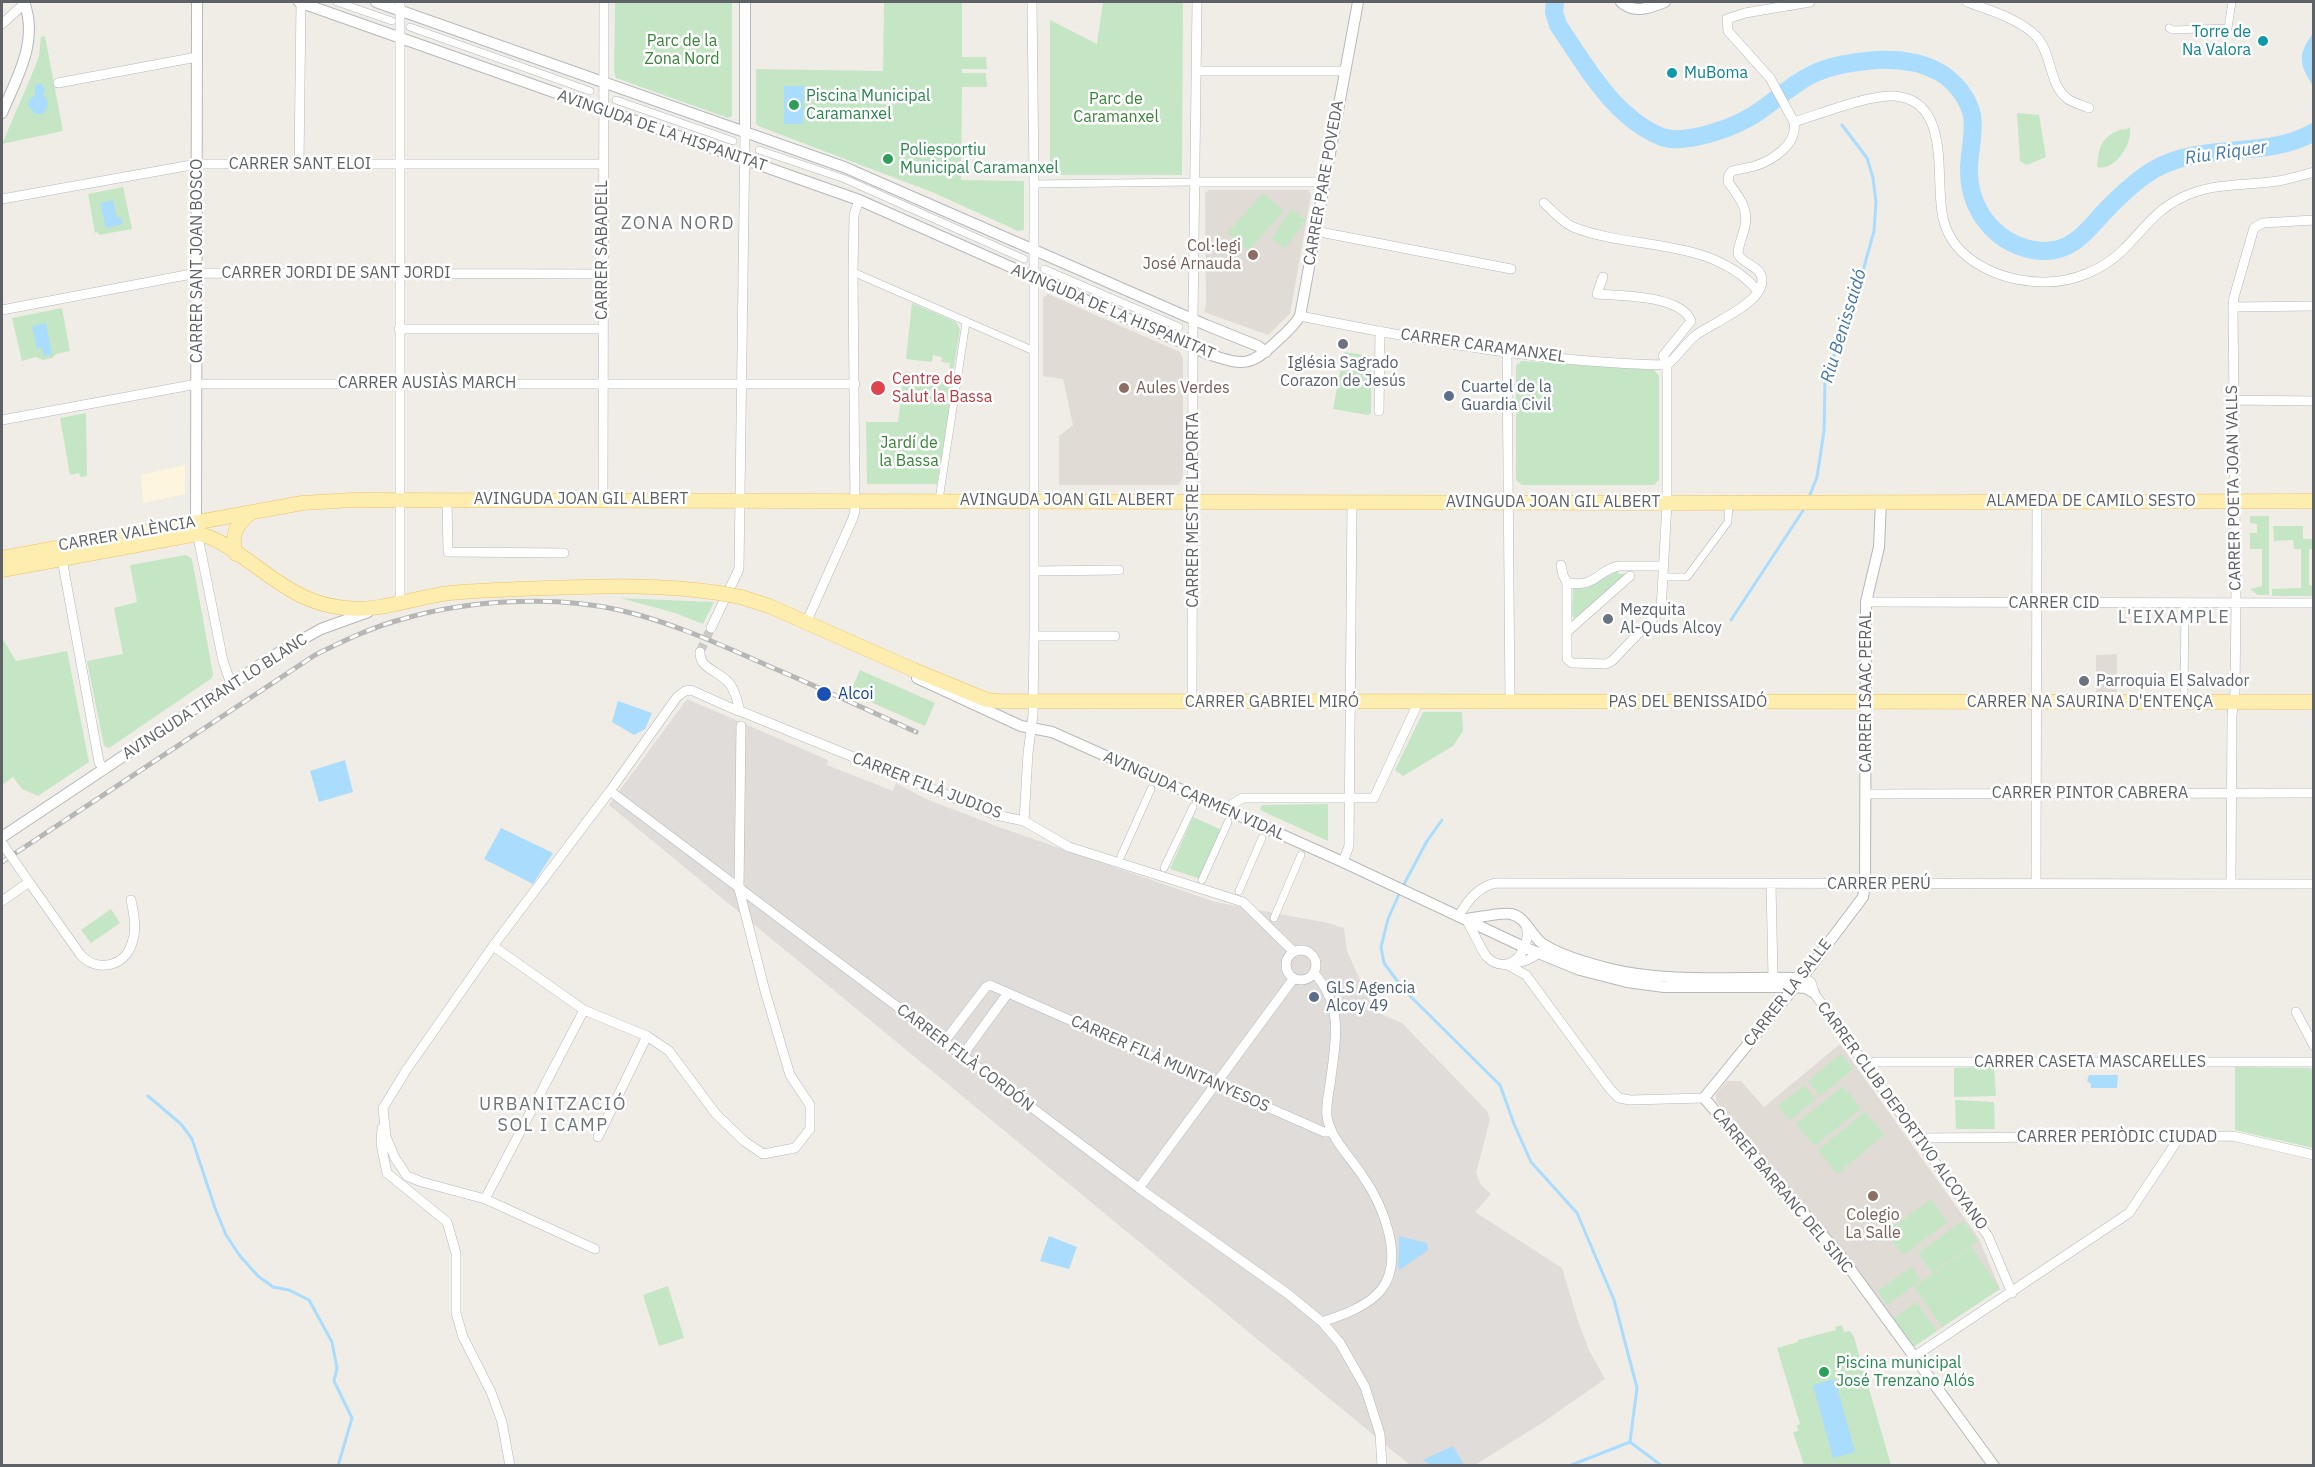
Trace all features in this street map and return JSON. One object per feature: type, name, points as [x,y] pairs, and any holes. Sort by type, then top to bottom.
[{"type":"main road","name":"AVINGUDA JOAN GIL ALBERT","points":[[399,499],[1732,502]]},
{"type":"main road","name":"CARRER VALÈNCIA","points":[[2,570],[62,559],[197,528],[252,512],[311,501],[399,499]]},
{"type":"main road","name":"ALAMEDA DE CAMILO SESTO","points":[[1732,502],[2313,501]]},
{"type":"main road","points":[[236,554],[233,545],[235,531],[252,512]]},
{"type":"main road","name":"CARRER VALÈNCIA","points":[[2,558],[197,528]]},
{"type":"main road","points":[[197,528],[282,585],[316,602],[350,609],[382,607]]},
{"type":"main road","name":"AVINGUDA TIRANT LO BLANC","points":[[382,607],[400,602],[474,591],[587,586],[689,588],[741,597],[987,700],[1033,702]]},
{"type":"main road","name":"CARRER GABRIEL MIRÓ","points":[[1033,702],[1510,702]]},
{"type":"main road","name":"PAS DEL BENISSAIDÓ","points":[[1510,702],[1866,702]]},
{"type":"main road","name":"CARRER NA SAURINA D'ENTENÇA","points":[[1866,702],[2313,702]]},
{"type":"street","points":[[2,24],[25,2]]},
{"type":"street","points":[[2,113],[28,50],[30,30],[25,2]]},
{"type":"street","name":"CARRER SANT JOAN BOSCO","points":[[197,2],[197,528]]},
{"type":"street","points":[[299,164],[300,2]]},
{"type":"street","name":"AVINGUDA DE LA HISPANITAT","points":[[300,2],[859,200],[1226,360],[1240,362],[1253,360],[1266,352],[1258,346],[844,167],[604,82],[400,6],[376,2]]},
{"type":"street","points":[[337,2],[392,21]]},
{"type":"street","name":"CARRER SABADELL","points":[[603,499],[604,2]]},
{"type":"street","points":[[711,628],[739,569],[745,2]]},
{"type":"street","points":[[1024,821],[1033,702],[1035,636],[1032,2]]},
{"type":"street","name":"CARRER MESTRE LAPORTA","points":[[1192,702],[1197,2]]},
{"type":"street","name":"CARRER PARE POVEDA","points":[[1300,316],[1358,2]]},
{"type":"street","points":[[1621,2],[1630,8],[1637,9],[1665,2]]},
{"type":"street","points":[[1667,365],[1698,334],[1739,309],[1758,291],[1762,281],[1761,274],[1743,261],[1738,254],[1746,212],[1727,179],[1732,171],[1760,164],[1779,153],[1792,137],[1794,122],[1770,78],[1728,31],[1726,22],[1731,16],[1788,3],[1810,2]]},
{"type":"street","points":[[1967,2],[2023,27],[2037,37],[2048,57],[2060,91],[2068,99],[2089,108]]},
{"type":"street","points":[[2169,28],[2173,30],[2228,28],[2232,2]]},
{"type":"street","points":[[400,6],[400,602]]},
{"type":"street","name":"AVINGUDA DE LA HISPANITAT","points":[[410,27],[590,92]]},
{"type":"street","points":[[58,83],[197,57]]},
{"type":"street","points":[[1196,71],[1345,71]]},
{"type":"street","points":[[1794,122],[1884,97],[1902,98],[1917,105],[1931,121],[1937,138],[1942,216],[1951,238],[1968,257],[1986,269],[2033,282],[2062,281],[2094,270],[2124,249],[2154,215],[2188,194],[2219,186],[2279,181],[2313,172]]},
{"type":"street","name":"AVINGUDA DE LA HISPANITAT","points":[[616,100],[733,141]]},
{"type":"street","name":"AVINGUDA DE LA HISPANITAT","points":[[759,150],[844,179],[1024,259]]},
{"type":"street","name":"CARRER SANT ELOI","points":[[2,199],[197,164],[602,164]]},
{"type":"street","points":[[1034,184],[1324,182]]},
{"type":"street","points":[[806,623],[853,518],[855,500],[854,215],[859,200]]},
{"type":"street","points":[[1544,203],[1573,227],[1617,238],[1683,249],[1739,273],[1758,291]]},
{"type":"street","name":"CARRER POETA JOAN VALLS","points":[[2231,884],[2236,603],[2234,297],[2254,228],[2263,223],[2313,219]]},
{"type":"street","points":[[1315,231],[1511,269]]},
{"type":"street","name":"AVINGUDA DE LA HISPANITAT","points":[[1044,268],[1179,327]]},
{"type":"street","points":[[853,272],[1034,351]]},
{"type":"street","name":"CARRER JORDI DE SANT JORDI","points":[[2,310],[197,273],[602,274]]},
{"type":"street","points":[[1561,565],[1568,583],[1567,659],[1572,663],[1606,664],[1612,661],[1661,610],[1667,503],[1667,365],[1664,352],[1689,324],[1689,317],[1669,303],[1657,299],[1597,294],[1604,277]]},
{"type":"street","points":[[2233,307],[2313,306]]},
{"type":"street","points":[[1266,352],[1300,316]]},
{"type":"street","name":"CARRER CARAMANXEL","points":[[1300,316],[1507,353],[1625,364],[1667,365]]},
{"type":"street","points":[[939,500],[966,322]]},
{"type":"street","points":[[399,329],[602,329]]},
{"type":"street","points":[[1379,411],[1380,331]]},
{"type":"street","points":[[1507,353],[1510,702]]},
{"type":"street","name":"CARRER AUSIÀS MARCH","points":[[2,420],[197,384],[399,382],[602,385],[855,384]]},
{"type":"street","points":[[2233,400],[2313,401]]},
{"type":"street","points":[[447,498],[448,552],[564,553]]},
{"type":"street","name":"CARRER ISAAC PERAL","points":[[1865,884],[1866,602],[1879,547],[1875,501]]},
{"type":"street","points":[[2036,884],[2037,501]]},
{"type":"street","points":[[1342,862],[1349,846],[1353,502]]},
{"type":"street","points":[[1664,577],[1687,577],[1728,522],[1732,502]]},
{"type":"street","points":[[197,528],[224,661],[231,684]]},
{"type":"street","points":[[62,559],[99,762],[105,770]]},
{"type":"street","points":[[1568,583],[1591,582],[1613,567],[1664,566]]},
{"type":"street","points":[[1034,571],[1119,570]]},
{"type":"street","points":[[1568,631],[1630,576]]},
{"type":"street","name":"CARRER CID","points":[[1866,602],[2313,603]]},
{"type":"street","points":[[2184,701],[2185,603]]},
{"type":"street","name":"AVINGUDA TIRANT LO BLANC","points":[[2,837],[278,653],[321,629],[382,607]]},
{"type":"street","points":[[1035,636],[1115,636]]},
{"type":"street","points":[[493,946],[584,1010],[647,1036],[669,1051],[716,1114],[744,1141],[763,1155],[795,1148],[810,1129],[810,1105],[790,1075],[765,991],[739,888],[741,726],[733,720],[735,714],[742,712],[732,686],[720,673],[705,665],[700,658],[700,652]]},
{"type":"street","name":"AVINGUDA TIRANT LO BLANC","points":[[898,663],[915,677],[1031,730]]},
{"type":"street","name":"CARRER FILÀ JUDIOS","points":[[610,791],[677,697],[691,690],[996,815],[1024,821],[1069,847],[1243,902],[1294,952]]},
{"type":"street","points":[[1224,809],[1243,798],[1374,798],[1418,703]]},
{"type":"street","name":"AVINGUDA CARMEN VIDAL","points":[[1031,730],[1052,732],[1356,868],[1526,948],[1593,974],[1639,984],[1682,987],[1795,987],[1806,988],[1814,993]]},
{"type":"street","points":[[1121,856],[1151,789]]},
{"type":"street","points":[[510,1466],[502,1422],[491,1392],[463,1336],[456,1313],[456,1253],[447,1222],[387,1173],[381,1144],[383,1108],[424,1044],[493,946],[610,791]]},
{"type":"street","name":"CARRER FILÀ CORDÓN","points":[[610,791],[1139,1188],[1288,1294],[1322,1322],[1340,1343],[1365,1387],[1380,1434],[1382,1466]]},
{"type":"street","name":"CARRER PINTOR CABRERA","points":[[1866,794],[2313,794]]},
{"type":"street","points":[[1164,868],[1192,807]]},
{"type":"street","points":[[1202,880],[1228,822]]},
{"type":"street","points":[[1239,891],[1262,838]]},
{"type":"street","points":[[2,843],[87,962],[98,966],[116,963],[130,948],[135,932],[131,900]]},
{"type":"street","points":[[1274,918],[1301,855]]},
{"type":"street","points":[[2,901],[29,882]]},
{"type":"street","name":"CARRER PERÚ","points":[[1462,917],[1466,904],[1473,896],[1487,885],[1497,883],[2313,884]]},
{"type":"street","points":[[1771,884],[1773,977]]},
{"type":"street","name":"CARRER LA SALLE","points":[[1704,1098],[1803,978],[1863,897],[1865,884]]},
{"type":"street","points":[[1462,917],[1511,914],[1523,920],[1528,938],[1526,948],[1518,958],[1509,963]]},
{"type":"street","points":[[1481,944],[1484,929],[1498,915]]},
{"type":"street","points":[[1462,917],[1481,944],[1486,956],[1492,960],[1518,963],[1527,961],[1539,953]]},
{"type":"street","points":[[1526,926],[1546,946],[1586,962],[1617,970],[1659,976],[1803,978]]},
{"type":"street","points":[[1314,973],[1307,978],[1294,978],[1288,972],[1286,964],[1290,955],[1302,950],[1310,953],[1315,960],[1314,973],[1330,995],[1336,1019],[1336,1041],[1327,1108],[1332,1132],[1362,1174],[1380,1206],[1388,1230],[1391,1262],[1386,1282],[1374,1296],[1353,1310],[1322,1322]]},
{"type":"street","name":"CARRER BARRANC DEL SINC","points":[[1509,963],[1526,975],[1619,1098],[1630,1100],[1704,1098],[1840,1255],[1994,1466]]},
{"type":"street","points":[[1139,1188],[1294,978]]},
{"type":"street","name":"CARRER CLUB DEPORTIVO ALCOYANO","points":[[1803,978],[1811,982],[1814,993],[1988,1236],[2012,1293]]},
{"type":"street","name":"CARRER FILÀ MUNTANYESOS","points":[[944,1042],[986,987],[993,986],[1324,1132],[1332,1132]]},
{"type":"street","points":[[962,1056],[1008,993]]},
{"type":"street","points":[[485,1199],[584,1010]]},
{"type":"street","points":[[2296,1012],[2313,1046]]},
{"type":"street","points":[[598,1137],[647,1036]]},
{"type":"street","name":"CARRER CASETA MASCARELLES","points":[[1867,1066],[1875,1062],[2313,1062]]},
{"type":"street","points":[[383,1108],[386,1137],[394,1158],[407,1176],[485,1199],[595,1249]]},
{"type":"street","name":"CARRER PERIÒDIC CIUDAD","points":[[1918,1138],[2233,1136],[2313,1155]]},
{"type":"street","points":[[1915,1356],[2129,1213],[2179,1138]]},
{"type":"shaded area","name":"Col·legi José Arnauda","points":[[1209,190],[1308,190],[1311,195],[1290,314],[1268,335],[1204,312],[1206,305],[1205,193]]},
{"type":"shaded area","name":"Aules Verdes","points":[[1048,294],[1180,352],[1183,358],[1183,476],[1179,485],[1059,485],[1059,436],[1073,425],[1063,379],[1043,376],[1043,298]]},
{"type":"shaded area","points":[[185,465],[185,494],[143,503],[141,475]]},
{"type":"shaded area","points":[[2117,654],[2117,692],[2096,692],[2096,655]]},
{"type":"shaded area","points":[[687,699],[828,760],[827,765],[893,791],[896,783],[926,799],[999,827],[1215,902],[1344,928],[1347,951],[1374,1011],[1402,1023],[1487,1111],[1490,1119],[1476,1173],[1481,1185],[1491,1194],[1475,1212],[1562,1268],[1589,1350],[1605,1379],[1542,1423],[1475,1465],[1410,1465],[609,805]]},
{"type":"shaded area","name":"Colegio La Salle","points":[[1840,1044],[1978,1237],[2000,1289],[1913,1347],[1833,1238],[1716,1101],[1716,1094],[1727,1081],[1741,1081],[1764,1107]]},
{"type":"green space","name":"Parc de la Zona Nord","points":[[615,2],[732,2],[732,116],[728,118],[616,78],[614,72]]},
{"type":"green space","points":[[884,2],[962,2],[962,57],[986,57],[987,69],[962,69],[962,73],[986,73],[987,87],[962,87],[961,180],[1024,181],[1024,230],[1018,231],[932,192],[758,126],[756,123],[756,69],[883,71]]},
{"type":"green space","name":"Parc de Caramanxel","points":[[1103,2],[1183,2],[1182,175],[1050,175],[1050,20],[1097,44]]},
{"type":"green space","points":[[45,36],[63,131],[2,144],[35,67],[41,37]]},
{"type":"green space","points":[[2017,113],[2039,115],[2046,157],[2027,165],[2020,161]]},
{"type":"green space","points":[[2130,127],[2129,141],[2121,155],[2110,165],[2097,167],[2103,142],[2111,134]]},
{"type":"green space","points":[[123,187],[132,229],[99,235],[98,232],[95,233],[88,194]]},
{"type":"green space","points":[[1263,193],[1284,211],[1248,251],[1227,233]]},
{"type":"green space","points":[[1291,209],[1306,220],[1285,248],[1271,239]]},
{"type":"green space","name":"Jardí de la Bassa","points":[[912,303],[956,322],[960,329],[952,379],[954,386],[937,484],[867,484],[866,422],[898,422],[904,372],[948,377],[950,363],[941,362],[942,357],[933,355],[932,362],[906,359]]},
{"type":"green space","points":[[62,308],[70,351],[43,360],[36,357],[22,361],[12,318]]},
{"type":"green space","points":[[1344,352],[1371,356],[1371,413],[1368,415],[1333,409]]},
{"type":"green space","points":[[1522,361],[1654,370],[1659,376],[1659,480],[1654,485],[1522,485],[1516,480],[1516,365]]},
{"type":"green space","points":[[86,413],[87,476],[80,477],[79,473],[70,475],[60,418]]},
{"type":"green space","points":[[2250,516],[2269,516],[2269,595],[2258,595],[2250,589],[2262,586],[2262,549],[2250,549],[2250,533],[2257,533],[2257,524],[2250,523]]},
{"type":"green space","points":[[2273,526],[2303,526],[2303,539],[2313,539],[2313,549],[2309,549],[2309,585],[2313,586],[2311,596],[2272,596],[2272,589],[2301,588],[2301,549],[2294,549],[2293,540],[2274,541]]},
{"type":"green space","points":[[186,555],[192,559],[212,678],[109,748],[104,746],[87,661],[123,654],[114,608],[137,602],[130,565]]},
{"type":"green space","points":[[1617,571],[1619,574],[1627,574],[1574,619],[1572,614],[1573,589],[1587,588]]},
{"type":"green space","points":[[620,598],[714,602],[703,624],[675,613]]},
{"type":"green space","points":[[2,638],[16,661],[67,651],[89,762],[38,796],[22,789],[13,777],[2,785]]},
{"type":"green space","points":[[860,670],[935,703],[925,726],[850,693]]},
{"type":"green space","points":[[1423,712],[1462,712],[1463,731],[1453,746],[1403,776],[1395,770]]},
{"type":"green space","points":[[1328,804],[1328,841],[1260,810],[1262,805]]},
{"type":"green space","points":[[1193,817],[1222,830],[1201,879],[1170,869]]},
{"type":"green space","points":[[111,909],[120,923],[91,943],[81,930]]},
{"type":"green space","points":[[1841,1054],[1853,1069],[1820,1096],[1808,1081]]},
{"type":"green space","points":[[1994,1067],[1996,1096],[1954,1097],[1954,1068]]},
{"type":"green space","points":[[2235,1067],[2310,1068],[2313,1070],[2313,1148],[2235,1130]]},
{"type":"green space","points":[[1804,1085],[1816,1099],[1790,1120],[1778,1106]]},
{"type":"green space","points":[[1843,1086],[1861,1109],[1814,1146],[1796,1124]]},
{"type":"green space","points":[[1955,1100],[1994,1102],[1995,1129],[1956,1129]]},
{"type":"green space","points":[[1865,1112],[1884,1135],[1837,1174],[1818,1150]]},
{"type":"green space","points":[[1931,1199],[1947,1223],[1903,1255],[1886,1232]]},
{"type":"green space","points":[[1963,1221],[1978,1241],[1932,1273],[1918,1253]]},
{"type":"green space","points":[[1971,1247],[2000,1289],[1942,1327],[1914,1287]]},
{"type":"green space","points":[[1911,1267],[1921,1280],[1887,1305],[1877,1291]]},
{"type":"green space","points":[[668,1286],[684,1338],[659,1346],[643,1295]]},
{"type":"green space","points":[[1916,1302],[1937,1331],[1913,1347],[1893,1319]]},
{"type":"green space","name":"Piscina municipal José Trenzano Alós","points":[[1842,1325],[1844,1332],[1850,1331],[1854,1337],[1891,1465],[1804,1465],[1793,1432],[1798,1431],[1797,1425],[1800,1424],[1777,1348],[1836,1330],[1835,1327]]},
{"type":"water","points":[[2313,33],[2313,86],[2305,71],[2302,54]]},
{"type":"water","points":[[41,83],[45,89],[43,95],[48,106],[43,114],[35,114],[28,105],[29,100],[35,95],[35,85]]},
{"type":"water","name":"Piscina Municipal Caramanxel","points":[[784,86],[804,86],[803,124],[784,124]]},
{"type":"water","points":[[113,200],[117,218],[121,217],[123,224],[106,228],[100,203]]},
{"type":"water","points":[[46,323],[52,354],[44,356],[42,348],[37,349],[32,326]]},
{"type":"water","points":[[618,701],[652,713],[645,729],[634,735],[612,722]]},
{"type":"water","points":[[345,760],[353,792],[319,802],[310,771]]},
{"type":"water","points":[[501,828],[553,853],[533,884],[484,859]]},
{"type":"water","points":[[2089,1075],[2118,1075],[2117,1088],[2091,1088],[2091,1084],[2087,1081]]},
{"type":"water","points":[[1049,1236],[1077,1247],[1069,1269],[1040,1261]]},
{"type":"water","points":[[1399,1236],[1427,1243],[1428,1250],[1401,1269],[1398,1268]]},
{"type":"water","points":[[1835,1379],[1855,1452],[1833,1458],[1813,1385]]},
{"type":"water","points":[[1453,1446],[1464,1465],[1431,1465],[1423,1460]]},
{"type":"waterway","name":"Riu Riquer","points":[[1555,2],[1554,12],[1558,25],[1602,89],[1629,117],[1666,138],[1696,137],[1732,126],[1759,111],[1801,80],[1833,67],[1850,63],[1893,60],[1917,64],[1939,72],[1960,90],[1972,115],[1970,185],[1980,213],[1999,235],[2012,243],[2041,251],[2053,250],[2073,243],[2132,185],[2155,169],[2194,155],[2275,146],[2314,132]]},
{"type":"waterway","name":"Riu Benissaidó","points":[[1809,497],[1817,477],[1824,431],[1825,381],[1861,278],[1874,231],[1876,202],[1873,178],[1867,158],[1842,125]]},
{"type":"waterway","name":"Riu Benissaidó","points":[[1731,620],[1806,506]]},
{"type":"waterway","points":[[1403,886],[1427,841],[1442,820]]},
{"type":"waterway","points":[[1400,892],[1388,919],[1381,947],[1384,963],[1404,990],[1500,1085],[1531,1162],[1577,1213],[1614,1300],[1637,1388],[1630,1442]]},
{"type":"waterway","points":[[148,1096],[181,1124],[192,1139],[226,1235],[240,1256],[258,1276],[273,1287],[289,1290],[309,1300],[332,1342],[337,1368],[334,1381],[352,1418],[338,1466]]},
{"type":"waterway","points":[[1630,1442],[1662,1466]]},
{"type":"waterway","points":[[1569,1466],[1630,1442]]},
{"type":"tunnel","points":[[700,652],[711,628]]},
{"type":"railway","points":[[2,862],[315,655],[380,626],[455,607],[511,602],[567,602],[594,605],[639,615],[715,642],[916,732]]},
{"type":"place","name":"Torre de Na Valora","points":[[2263,41]]},
{"type":"place","name":"MuBoma","points":[[1672,73]]},
{"type":"place","name":"Piscina Municipal Caramanxel","points":[[794,105]]},
{"type":"place","name":"Poliesportiu Municipal Caramanxel","points":[[888,159]]},
{"type":"place","name":"Col·legi José Arnauda","points":[[1253,255]]},
{"type":"place","name":"Iglésia Sagrado Corazon de Jesús","points":[[1343,344]]},
{"type":"place","name":"Centre de Salut la Bassa","points":[[878,388]]},
{"type":"place","name":"Aules Verdes","points":[[1124,388]]},
{"type":"place","name":"Cuartel de la Guardia Civil","points":[[1449,396]]},
{"type":"place","name":"Mezquita Al-Quds Alcoy","points":[[1608,619]]},
{"type":"place","name":"Parroquia El Salvador","points":[[2084,681]]},
{"type":"place","name":"Alcoi","points":[[824,694]]},
{"type":"place","name":"GLS Agencia Alcoy 49","points":[[1314,997]]},
{"type":"place","name":"Colegio La Salle","points":[[1873,1196]]},
{"type":"place","name":"Piscina municipal José Trenzano Alós","points":[[1824,1372]]},
{"type":"district","name":"ZONA NORD","points":[[678,224]]},
{"type":"district","name":"L'EIXAMPLE","points":[[2174,618]]},
{"type":"district","name":"URBANITZACIÓ SOL I CAMP","points":[[553,1115]]}]
